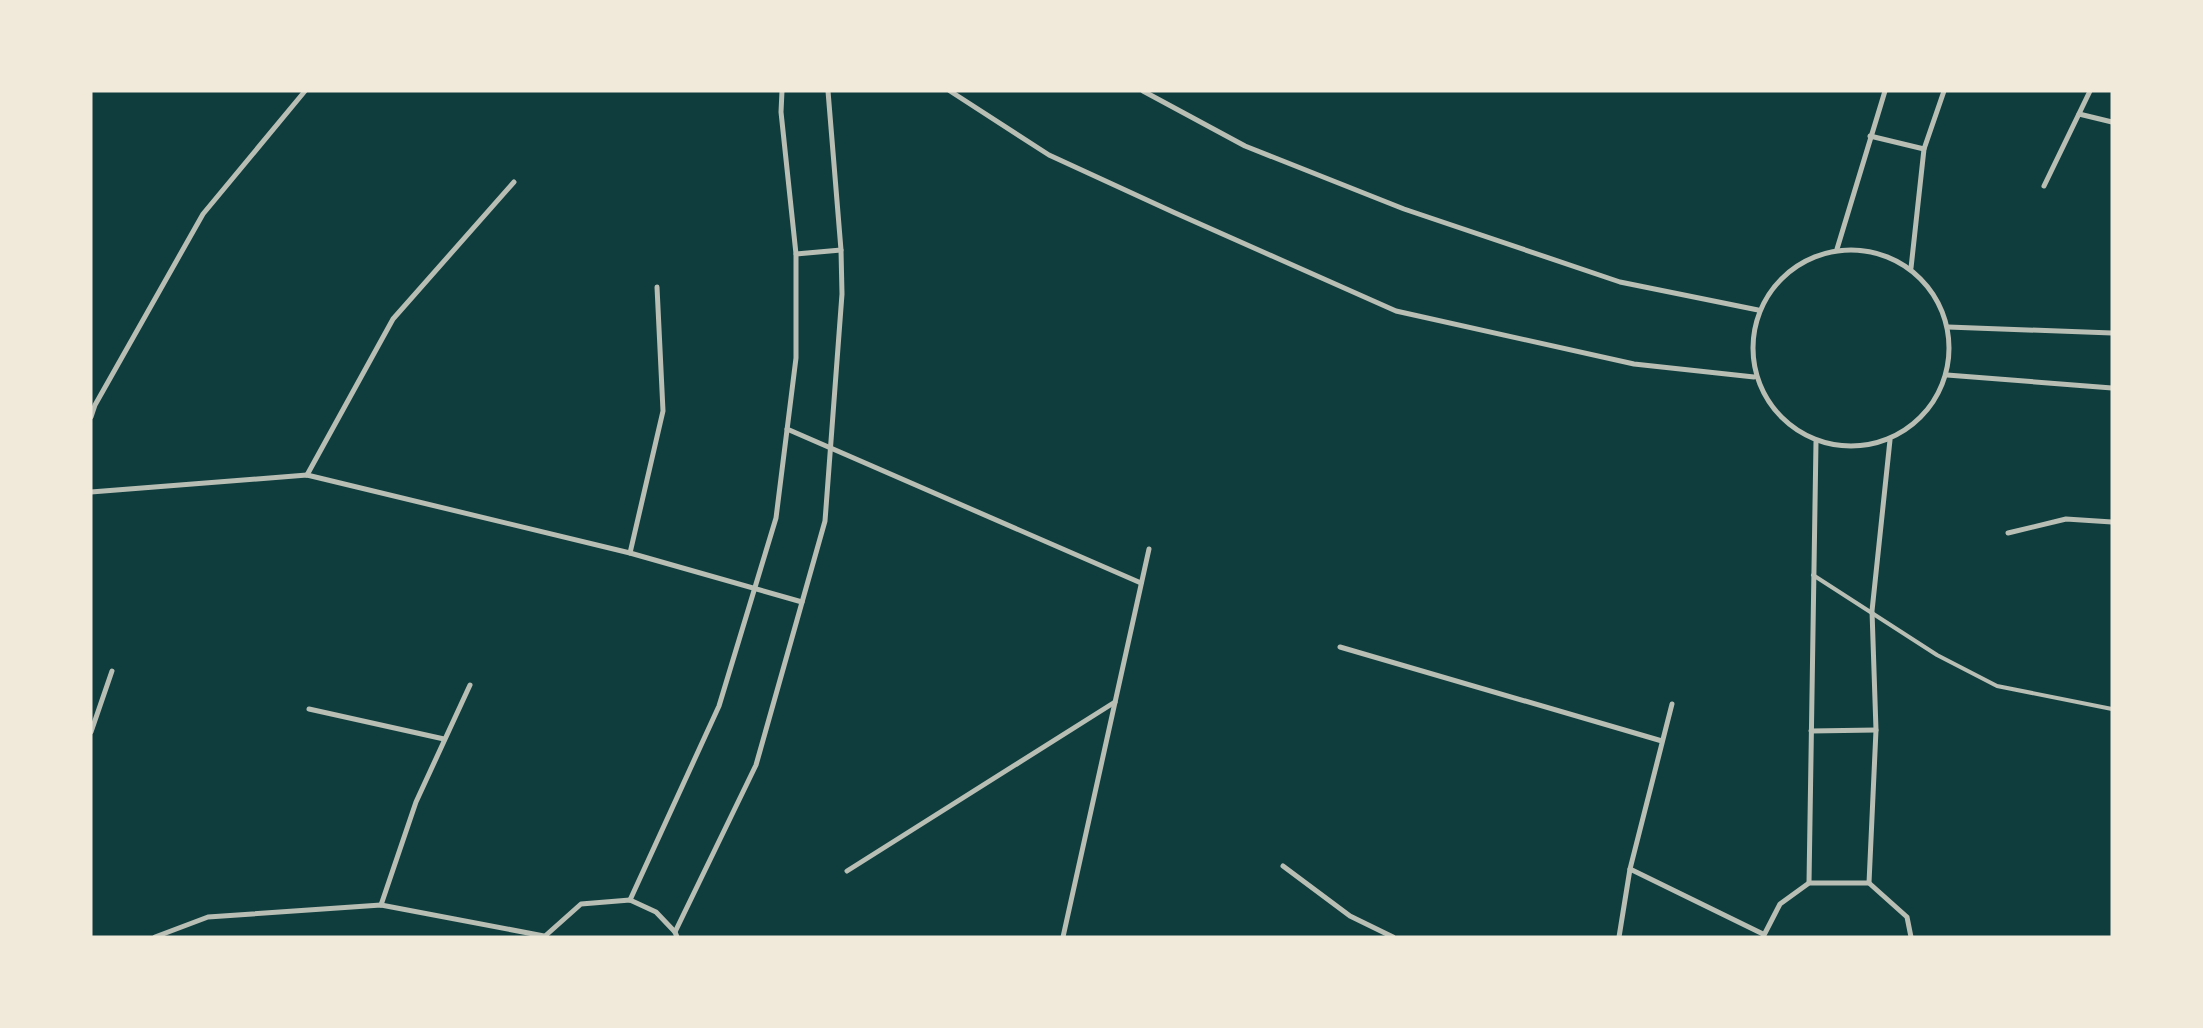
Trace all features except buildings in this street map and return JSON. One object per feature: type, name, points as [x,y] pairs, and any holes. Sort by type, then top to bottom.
[{"type":"street","points":[[91,417],[95,405],[203,214],[305,91]]},
{"type":"street","points":[[630,900],[719,706],[776,518],[796,358],[796,254],[781,112],[782,91]]},
{"type":"street","points":[[155,937],[208,917],[381,905],[544,936],[581,904],[630,900],[656,912],[676,934],[756,765],[826,521],[842,294],[841,250],[828,91]]},
{"type":"street","points":[[950,91],[1050,155],[1396,311],[1634,364],[1754,377]]},
{"type":"street","points":[[1143,91],[1244,146],[1404,209],[1620,282],[1758,310]]},
{"type":"street","points":[[1836,249],[1885,91]]},
{"type":"street","points":[[1911,268],[1924,149],[1944,91]]},
{"type":"street","points":[[2044,186],[2090,91]]},
{"type":"street","points":[[2079,114],[2112,122]]},
{"type":"street","points":[[1870,136],[1924,149]]},
{"type":"street","points":[[307,475],[393,319],[514,182]]},
{"type":"street","points":[[1836,249],[1876,251],[1911,268],[1934,294],[1948,327],[1947,375],[1926,414],[1890,440],[1816,442],[1777,417],[1754,377],[1758,310],[1790,270],[1836,249]]},
{"type":"street","points":[[796,254],[841,250]]},
{"type":"street","points":[[630,552],[663,411],[657,287]]},
{"type":"street","points":[[1948,327],[2112,333]]},
{"type":"street","points":[[1947,375],[2112,388]]},
{"type":"street","points":[[787,429],[1141,583]]},
{"type":"street","points":[[1869,883],[1876,730],[1872,611],[1890,440]]},
{"type":"street","points":[[1809,883],[1816,442]]},
{"type":"street","points":[[91,492],[307,475],[630,552],[754,590],[802,602]]},
{"type":"street","points":[[2008,533],[2066,519],[2112,522]]},
{"type":"street","points":[[1063,937],[1149,549]]},
{"type":"street","points":[[1340,648],[1662,741]]},
{"type":"street","points":[[91,732],[112,671]]},
{"type":"street","points":[[381,905],[416,802],[470,685]]},
{"type":"street","points":[[847,871],[1115,702]]},
{"type":"street","points":[[1619,937],[1630,869],[1672,704]]},
{"type":"street","points":[[309,709],[444,739]]},
{"type":"street","points":[[1812,730],[1876,730]]},
{"type":"street","points":[[1283,866],[1350,916],[1393,937]]},
{"type":"street","points":[[1630,869],[1763,936],[1780,904],[1809,883],[1869,883],[1907,916],[1911,937]]},
{"type":"lane","points":[[1813,574],[1937,655],[1997,686],[2112,709]]}]
